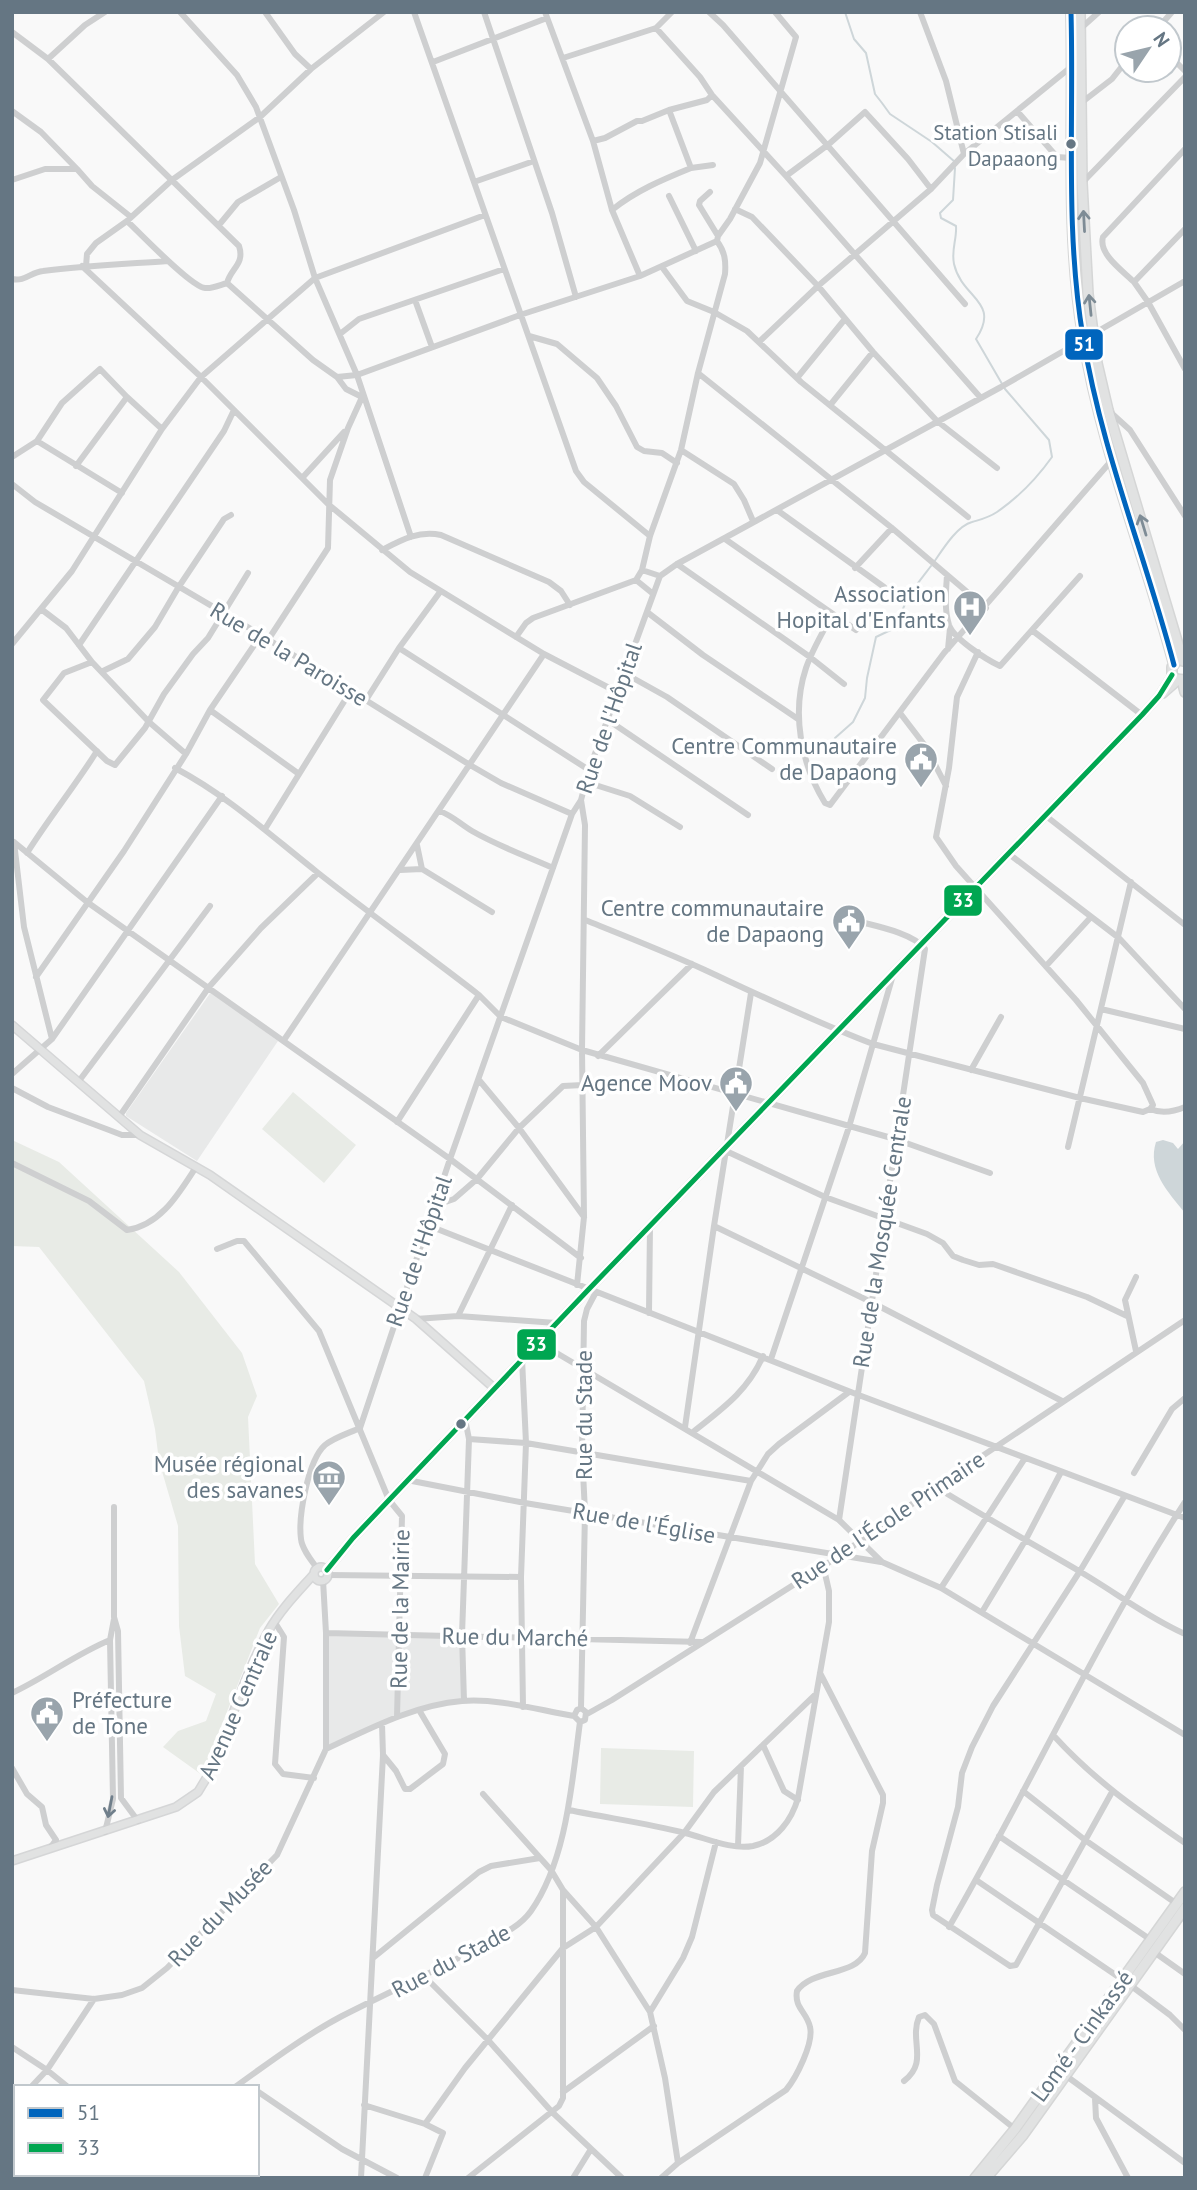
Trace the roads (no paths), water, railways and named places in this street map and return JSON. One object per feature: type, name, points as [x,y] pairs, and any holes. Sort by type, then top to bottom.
[{"type":"highway","points":[[1071,12],[1076,31],[1081,103],[1086,270],[1093,333],[1108,410],[1185,692]]},
{"type":"highway","points":[[1080,12],[1071,67],[1075,260],[1083,338],[1098,411],[1112,460],[1180,672]]},
{"type":"highway","name":"Lomé - Cinkassé","points":[[1126,1982],[1154,1952],[1183,1907],[1185,1892]]},
{"type":"highway","name":"Lomé - Cinkassé","points":[[975,2178],[1088,2036],[1126,1982],[1151,1940],[1183,1907]]},
{"type":"highway","name":"Lomé - Cinkassé","points":[[986,2178],[1023,2135],[1065,2075],[1088,2036]]},
{"type":"main road","name":"Avenue Centrale","points":[[12,1861],[138,1821],[186,1802],[198,1792],[206,1780],[249,1674],[274,1621],[298,1593],[321,1573],[556,1323],[593,1290],[650,1225],[1046,816],[1180,672]]},
{"type":"main road","points":[[12,1025],[141,1135],[210,1175],[416,1318],[494,1388]]},
{"type":"street","points":[[48,59],[93,16],[105,12]]},
{"type":"street","points":[[180,12],[246,87],[260,117],[294,210],[315,278],[357,374],[362,396],[411,537]]},
{"type":"street","points":[[265,12],[295,54],[311,69]]},
{"type":"street","points":[[84,266],[92,246],[129,219],[172,180],[260,117],[311,69],[384,12]]},
{"type":"street","points":[[414,12],[578,474],[650,536]]},
{"type":"street","points":[[484,12],[552,213],[576,297]]},
{"type":"street","points":[[563,58],[656,28],[672,12]]},
{"type":"street","points":[[709,12],[829,144],[965,304]]},
{"type":"street","points":[[337,377],[357,374],[520,315],[640,276],[696,251],[717,238],[757,171],[796,37],[775,12]]},
{"type":"street","points":[[920,12],[946,81],[964,154]]},
{"type":"street","points":[[1076,31],[1100,12]]},
{"type":"street","points":[[433,62],[546,15],[593,141],[612,210],[640,276]]},
{"type":"street","points":[[656,28],[700,77],[712,95],[980,397]]},
{"type":"street","points":[[12,32],[48,59],[236,242],[241,251],[239,264],[226,283]]},
{"type":"street","points":[[760,342],[818,286],[931,189],[964,154],[1071,67]]},
{"type":"street","points":[[1082,183],[1185,74]]},
{"type":"street","points":[[1081,103],[1113,78]]},
{"type":"street","points":[[593,141],[605,138],[637,121],[707,100],[712,95]]},
{"type":"street","points":[[669,110],[691,168]]},
{"type":"street","points":[[12,111],[41,132],[168,261],[203,288],[226,283]]},
{"type":"street","points":[[1017,111],[1057,157],[1072,158]]},
{"type":"street","points":[[786,176],[829,144],[865,112],[931,189]]},
{"type":"street","points":[[1185,149],[1103,237],[1102,242],[1105,252],[1134,282],[1148,302],[1185,369]]},
{"type":"street","points":[[474,182],[534,161]]},
{"type":"street","points":[[612,210],[646,188],[691,168],[713,164]]},
{"type":"street","points":[[12,180],[45,169],[77,169]]},
{"type":"street","points":[[219,225],[238,202],[281,177]]},
{"type":"street","points":[[516,637],[533,618],[636,580],[642,570],[650,536],[681,450],[726,264],[723,250],[699,205],[710,192]]},
{"type":"street","points":[[668,196],[696,251]]},
{"type":"street","points":[[735,209],[752,217],[818,286],[873,352],[937,421],[997,468]]},
{"type":"street","points":[[12,645],[72,571],[162,429],[201,377],[315,278],[485,215]]},
{"type":"street","points":[[1134,282],[1185,229]]},
{"type":"street","points":[[12,279],[23,279],[40,271],[168,261]]},
{"type":"street","points":[[84,266],[328,503],[382,550],[440,592],[544,654],[617,692]]},
{"type":"street","points":[[662,267],[687,301],[714,312],[747,331],[797,378],[968,517]]},
{"type":"street","points":[[340,334],[356,321],[504,269]]},
{"type":"street","name":"Rue de l'Hôpital","points":[[360,1428],[450,1159],[572,814],[581,800],[589,770],[660,576],[677,564],[1003,385],[1185,281]]},
{"type":"street","points":[[226,283],[337,377],[346,389],[362,396]]},
{"type":"street","points":[[415,300],[432,347]]},
{"type":"street","points":[[797,378],[845,318]]},
{"type":"street","points":[[528,335],[557,344],[597,378],[616,406],[637,447],[644,451],[662,453],[677,463]]},
{"type":"street","points":[[831,404],[873,352]]},
{"type":"street","points":[[12,457],[37,441],[62,403],[100,369],[162,429]]},
{"type":"street","points":[[698,373],[986,608]]},
{"type":"street","points":[[268,640],[325,556],[330,540],[330,480],[362,396]]},
{"type":"street","points":[[76,466],[127,397]]},
{"type":"street","points":[[79,645],[224,431],[234,410]]},
{"type":"street","points":[[1108,410],[1129,430],[1185,516]]},
{"type":"street","points":[[303,477],[348,428]]},
{"type":"street","points":[[37,441],[122,493]]},
{"type":"street","points":[[681,450],[734,484],[753,522]]},
{"type":"street","points":[[832,615],[810,657],[804,676],[798,719],[809,772],[825,803],[830,805],[948,649],[1112,460]]},
{"type":"street","name":"Rue de la Paroisse","points":[[12,484],[35,502],[261,635],[500,783],[572,814]]},
{"type":"street","points":[[777,510],[884,587]]},
{"type":"street","points":[[103,671],[128,659],[155,627],[223,519],[231,515]]},
{"type":"street","points":[[855,568],[891,528]]},
{"type":"street","points":[[382,550],[411,537],[433,534],[481,551],[527,575],[549,582],[561,591],[570,605]]},
{"type":"street","points":[[725,539],[856,630]]},
{"type":"street","points":[[677,564],[844,684]]},
{"type":"street","points":[[642,570],[660,576]]},
{"type":"street","points":[[92,662],[64,673],[43,700],[107,761],[115,765],[149,722],[179,674],[208,638],[248,573]]},
{"type":"street","points":[[947,575],[946,606],[950,628],[948,649]]},
{"type":"street","points":[[950,628],[978,652],[1002,666],[1080,576]]},
{"type":"street","points":[[636,580],[652,593]]},
{"type":"street","points":[[366,700],[399,648],[440,592]]},
{"type":"street","points":[[41,610],[66,628],[92,662],[149,722],[186,754]]},
{"type":"street","points":[[647,612],[703,655],[798,719]]},
{"type":"street","points":[[1033,631],[1142,715]]},
{"type":"street","points":[[36,977],[124,851],[186,754],[210,710],[261,635]]},
{"type":"street","points":[[399,648],[589,770]]},
{"type":"street","points":[[585,920],[873,1044],[1080,1098],[1143,1112],[1150,1109],[1153,1105],[1143,1083],[1046,966],[956,866],[936,836],[946,786],[957,697],[978,652]]},
{"type":"street","points":[[284,1040],[544,654]]},
{"type":"street","points":[[624,673],[667,697],[772,769]]},
{"type":"street","points":[[265,830],[350,692]]},
{"type":"street","points":[[210,710],[299,774]]},
{"type":"street","points":[[900,713],[926,747],[946,786]]},
{"type":"street","points":[[608,720],[748,815]]},
{"type":"street","points":[[27,853],[97,751]]},
{"type":"street","points":[[175,768],[222,796],[318,873],[479,995],[501,1017],[598,1056],[770,1102],[895,1139],[990,1172]]},
{"type":"street","points":[[586,782],[630,796],[680,827]]},
{"type":"street","points":[[12,1074],[52,1040],[222,796]]},
{"type":"street","points":[[577,1285],[584,1217],[582,1050],[585,825],[581,800]]},
{"type":"street","points":[[439,811],[449,814],[471,830],[553,868]]},
{"type":"street","points":[[1046,816],[1185,925]]},
{"type":"street","points":[[13,840],[87,902],[450,1159],[580,1258]]},
{"type":"street","points":[[13,840],[15,881],[52,1040]]},
{"type":"street","points":[[417,845],[422,869]]},
{"type":"street","points":[[1009,854],[1119,938],[1185,1009]]},
{"type":"street","points":[[400,870],[422,869],[492,912]]},
{"type":"street","points":[[119,1117],[209,987],[253,936],[318,873]]},
{"type":"street","points":[[1068,1147],[1131,883]]},
{"type":"street","points":[[79,1081],[210,906]]},
{"type":"street","points":[[1046,966],[1091,917]]},
{"type":"street","points":[[849,919],[902,934],[922,944]]},
{"type":"street","name":"Rue de la Mosquée Centrale","points":[[839,1520],[853,1393],[871,1302],[895,1139],[911,1054],[925,949],[922,944]]},
{"type":"street","points":[[598,1056],[692,964]]},
{"type":"street","points":[[693,1433],[744,1388],[767,1358],[849,1126],[893,975]]},
{"type":"street","points":[[685,1427],[751,993]]},
{"type":"street","points":[[397,1122],[479,995]]},
{"type":"street","points":[[1101,1009],[1185,1029]]},
{"type":"street","points":[[971,1070],[1001,1017]]},
{"type":"street","points":[[479,1080],[519,1128],[584,1217]]},
{"type":"street","points":[[434,1206],[454,1199],[477,1179],[519,1128],[563,1086],[583,1085]]},
{"type":"street","points":[[13,1090],[48,1107],[122,1135],[141,1135]]},
{"type":"street","points":[[1150,1109],[1156,1112],[1173,1112],[1185,1107]]},
{"type":"street","points":[[726,1149],[825,1197],[931,1236],[944,1244],[951,1255],[963,1260],[979,1265],[993,1264],[1077,1293],[1127,1315]]},
{"type":"street","points":[[12,1163],[89,1201],[127,1230],[138,1228],[165,1210],[196,1167]]},
{"type":"street","points":[[458,1316],[512,1205]]},
{"type":"street","points":[[427,1225],[853,1393],[1185,1518]]},
{"type":"street","points":[[649,1313],[650,1225]]},
{"type":"street","points":[[714,1226],[871,1302],[1062,1401]]},
{"type":"street","name":"Rue de la Mairie","points":[[217,1249],[244,1241],[315,1324],[389,1500],[400,1513],[402,1520],[397,1717]]},
{"type":"street","points":[[1136,1277],[1125,1297],[1136,1351]]},
{"type":"street","name":"Rue du Stade","points":[[584,1711],[581,1639],[584,1321],[593,1290]]},
{"type":"street","points":[[416,1318],[458,1316],[556,1323]]},
{"type":"street","name":"Rue de l'École Primaire","points":[[584,1711],[612,1700],[839,1556],[1062,1401],[1185,1320]]},
{"type":"street","points":[[538,1342],[839,1520],[882,1562],[941,1588],[1185,1735]]},
{"type":"street","points":[[522,1359],[526,1443],[521,1577],[523,1707]]},
{"type":"street","points":[[690,1643],[751,1481],[768,1454],[853,1393]]},
{"type":"street","points":[[1134,1473],[1172,1409],[1185,1398]]},
{"type":"street","points":[[464,1701],[462,1635],[469,1439],[465,1419]]},
{"type":"street","name":"Rue du Musée","points":[[12,1990],[94,1999],[135,1991],[154,1979],[271,1863],[282,1846],[326,1749],[326,1633],[321,1573],[301,1542],[301,1513],[305,1491],[317,1456],[323,1447],[331,1440],[360,1428]]},
{"type":"street","points":[[469,1439],[526,1443],[751,1481]]},
{"type":"street","points":[[941,1588],[1025,1458]]},
{"type":"street","points":[[982,1612],[1025,1541],[1061,1472]]},
{"type":"street","name":"Rue de l'Église","points":[[407,1480],[466,1493],[882,1562]]},
{"type":"street","points":[[936,1487],[1185,1634]]},
{"type":"street","points":[[1112,1792],[1017,1964],[1013,1966],[933,1915],[932,1910],[958,1807],[962,1773],[972,1746],[990,1712],[1080,1572],[1124,1497]]},
{"type":"street","points":[[949,1927],[1125,1601],[1185,1502]]},
{"type":"street","points":[[114,1507],[114,1617],[110,1640],[115,1671],[121,1798],[138,1821]]},
{"type":"street","points":[[569,1810],[738,1846],[758,1844],[780,1831],[789,1821],[798,1800],[830,1612],[829,1591],[823,1566]]},
{"type":"street","points":[[321,1573],[521,1577]]},
{"type":"street","points":[[105,1832],[113,1799],[118,1631],[114,1617]]},
{"type":"street","points":[[274,1621],[284,1637],[275,1764],[283,1774],[314,1778]]},
{"type":"street","name":"Rue du Marché","points":[[326,1633],[703,1642]]},
{"type":"street","points":[[12,1693],[87,1650],[110,1640]]},
{"type":"street","points":[[661,2178],[678,2163],[786,2090],[796,2076],[810,2036],[809,2023],[796,2003],[797,1990],[808,1980],[858,1962],[865,1953],[872,1851],[883,1794],[820,1673]]},
{"type":"street","points":[[425,2124],[465,2068],[563,1948],[596,1927],[684,1833],[714,1792],[816,1694]]},
{"type":"street","points":[[326,1749],[397,1717],[464,1701],[523,1707],[574,1716],[579,1722],[585,1720],[584,1711],[577,1710],[574,1716]]},
{"type":"street","points":[[383,1755],[394,1768],[405,1789],[410,1789],[443,1764],[445,1754],[419,1710]]},
{"type":"street","name":"Rue du Stade","points":[[238,2085],[333,2021],[425,1977],[505,1933],[524,1919],[538,1899],[551,1870],[569,1810],[579,1722]]},
{"type":"street","points":[[361,2178],[383,1755],[382,1724]]},
{"type":"street","points":[[1054,1736],[1112,1792],[1185,1843]]},
{"type":"street","points":[[762,1745],[784,1790],[798,1800]]},
{"type":"street","points":[[738,1846],[741,1766]]},
{"type":"street","points":[[12,1768],[27,1794],[42,1807],[46,1825],[56,1840],[47,1851]]},
{"type":"street","points":[[1023,1791],[1085,1840],[1183,1907]]},
{"type":"street","points":[[483,1794],[551,1870],[563,1890],[596,1927],[650,2012],[678,2163]]},
{"type":"street","points":[[999,1836],[1151,1940]]},
{"type":"street","points":[[650,2012],[683,1958],[692,1937],[716,1842]]},
{"type":"street","points":[[373,1958],[486,1868],[540,1858]]},
{"type":"street","points":[[976,1880],[1126,1982],[1170,2015],[1185,2030]]},
{"type":"street","points":[[468,2178],[561,2104],[563,1890]]},
{"type":"street","points":[[1154,1952],[1185,1974]]},
{"type":"street","points":[[425,1977],[488,2040],[552,2112],[622,2178]]},
{"type":"street","points":[[33,2085],[47,2070],[94,1999]]},
{"type":"street","points":[[904,2081],[911,2076],[917,2064],[917,2024],[919,2017],[925,2015],[934,2024],[955,2081],[1015,2129]]},
{"type":"street","points":[[563,2092],[654,2026]]},
{"type":"street","points":[[12,2047],[66,2085]]},
{"type":"street","points":[[1065,2075],[1185,2163]]},
{"type":"street","points":[[243,2081],[248,2085]]},
{"type":"street","points":[[259,2092],[342,2149],[397,2178]]},
{"type":"street","points":[[1095,2098],[1096,2118],[1128,2178]]},
{"type":"street","points":[[364,2105],[425,2124],[443,2133],[425,2178]]},
{"type":"street","points":[[573,2178],[591,2149]]},
{"type":"waterway","points":[[845,12],[854,39],[866,53],[875,94],[890,114],[932,142],[955,162]]},
{"type":"waterway","points":[[934,562],[961,528],[991,516],[1005,506],[1027,487],[1052,457],[1049,440],[1005,389],[976,339],[983,326],[982,308],[958,276],[954,264],[956,226],[941,218],[940,213],[953,200],[955,168]]},
{"type":"waterway","points":[[832,748],[835,738],[853,722],[865,698],[876,637],[897,627],[906,601],[931,566]]},
{"type":"place","name":"Station Stisali Dapaaong","points":[[1071,144]]},
{"type":"place","name":"Association Hopital d'Enfants","points":[[970,637]]},
{"type":"place","name":"Centre Communautaire de Dapaong","points":[[921,789]]},
{"type":"place","name":"Centre communautaire de Dapaong","points":[[849,951]]},
{"type":"place","name":"Agence Moov","points":[[736,1113]]},
{"type":"place","name":"Musée régional des savanes","points":[[329,1507]]},
{"type":"place","name":"Préfecture de Tone","points":[[47,1743]]}]
